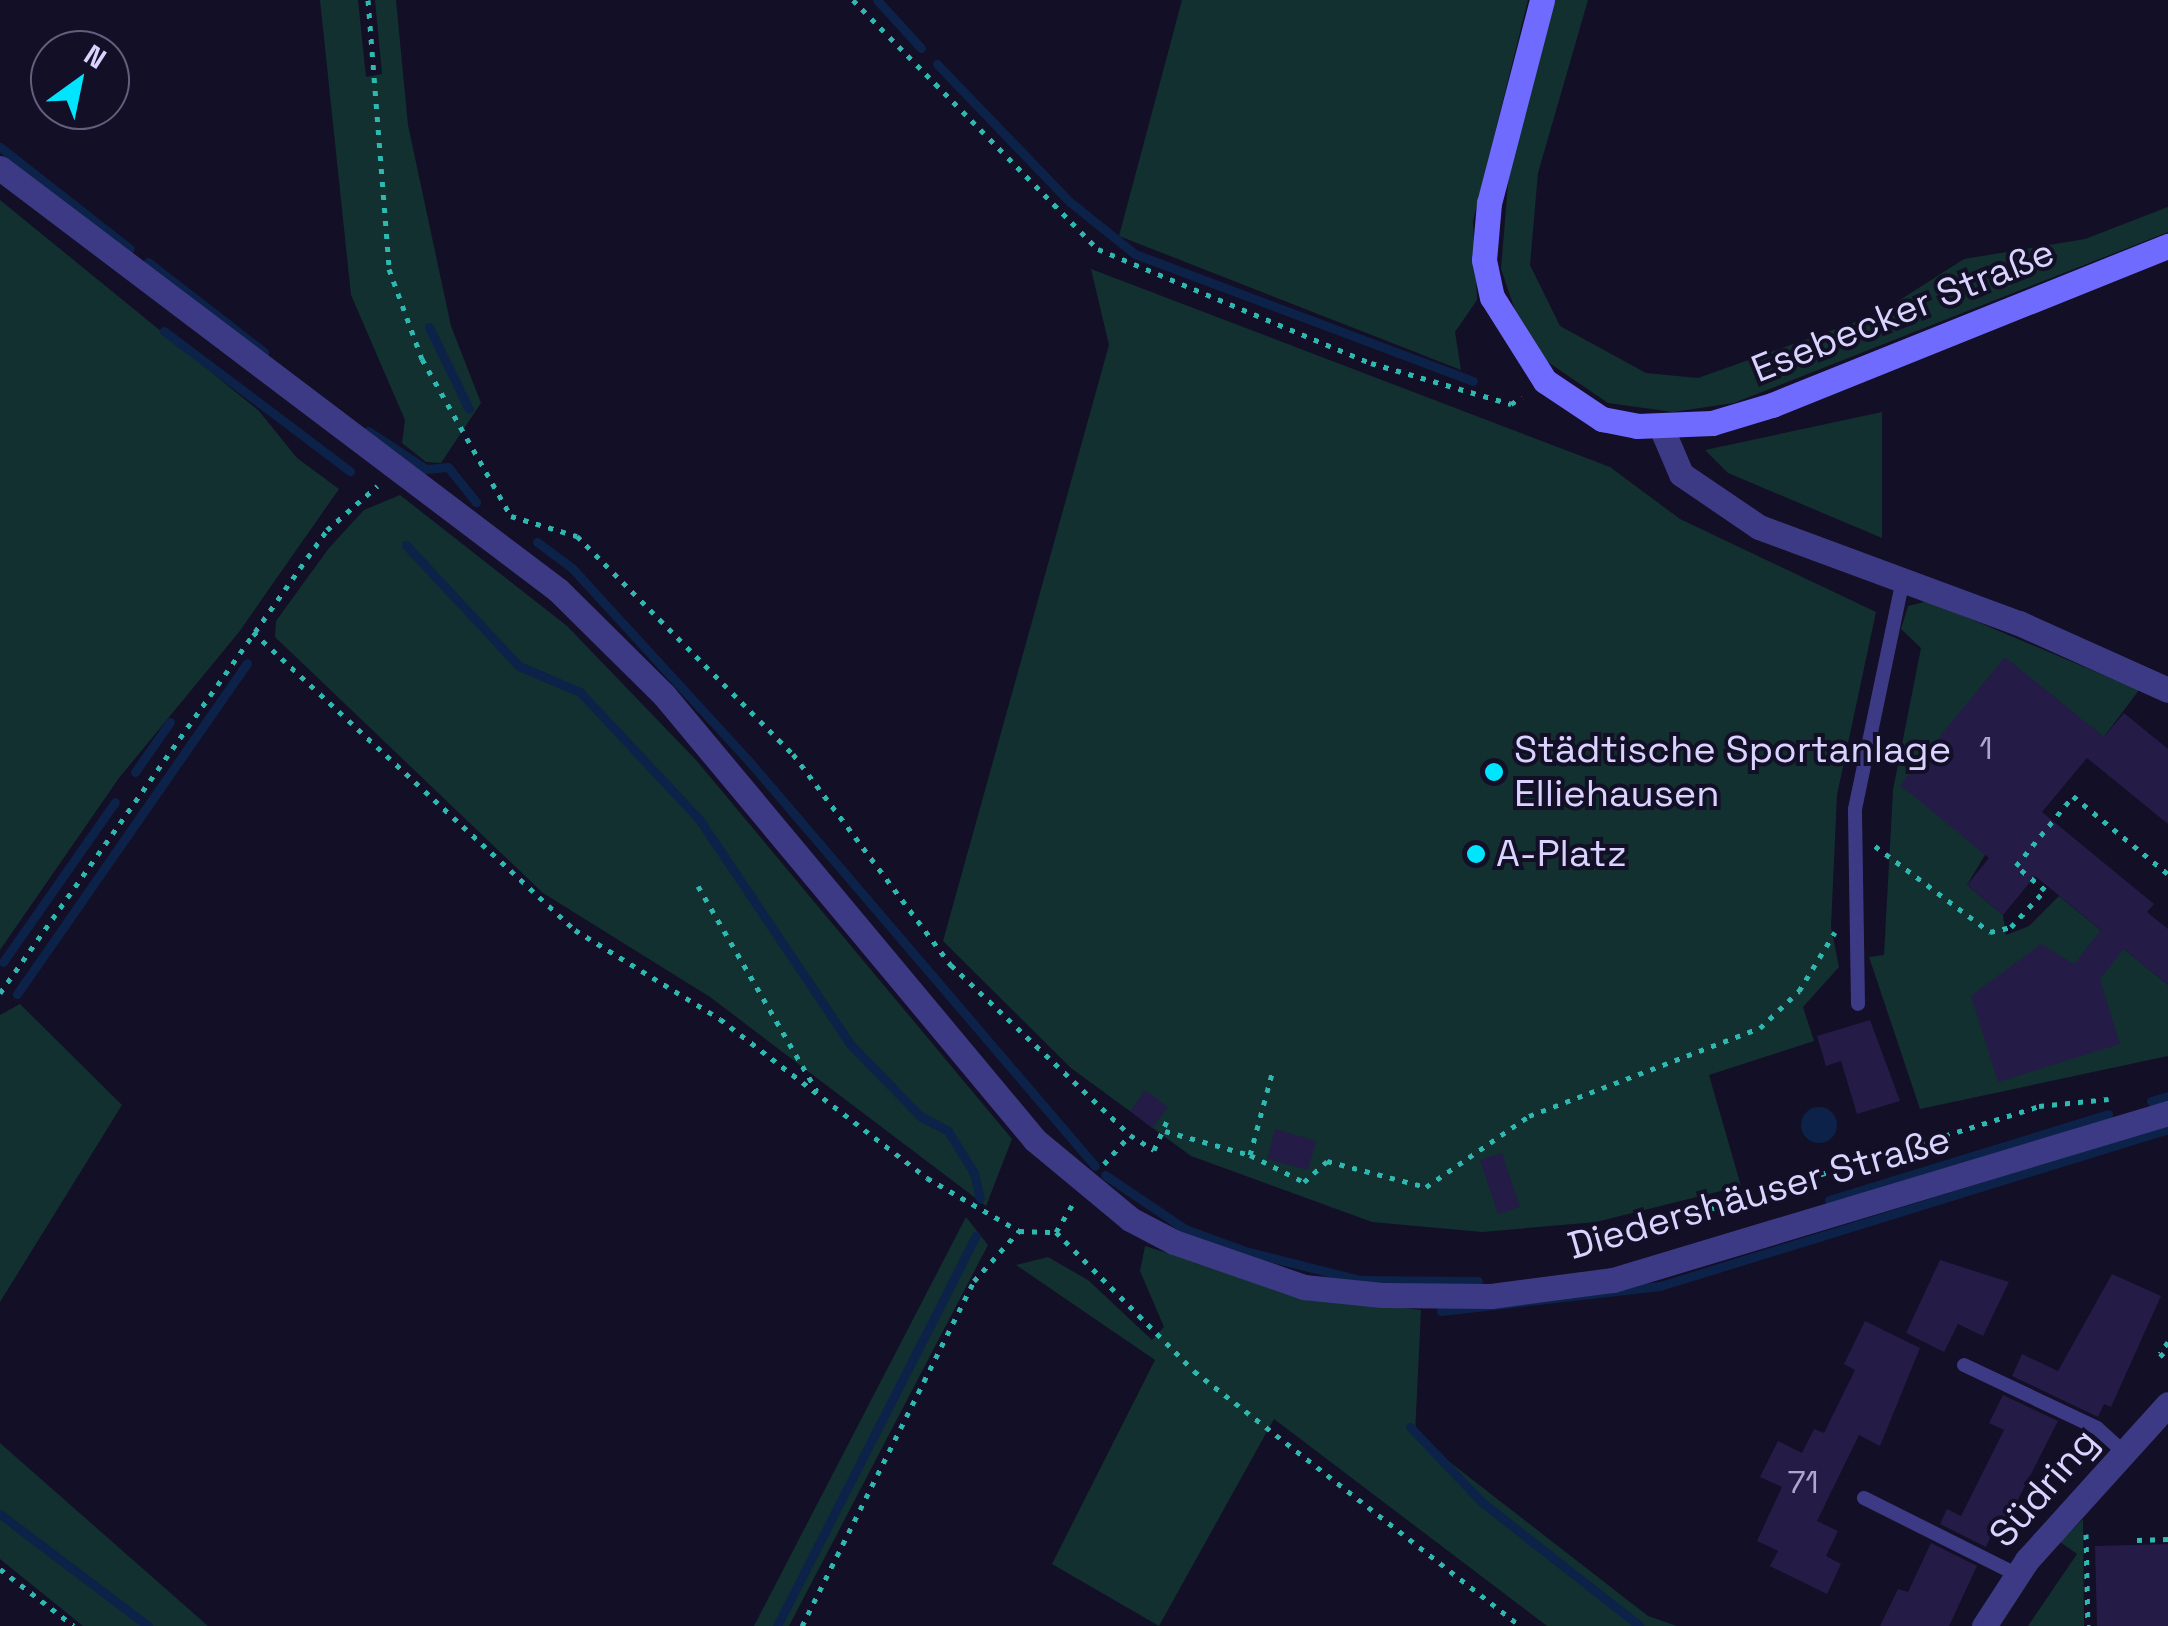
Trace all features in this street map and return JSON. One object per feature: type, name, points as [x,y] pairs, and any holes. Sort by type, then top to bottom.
[{"type":"street","points":[[1542,0],[1489,203],[1484,260],[1492,297],[1545,381]]},
{"type":"street","name":"Diedershäuser Straße","points":[[0,168],[592,621],[664,695],[1036,1140],[1084,1185],[1174,1242],[1304,1287],[1491,1296],[1613,1280],[2163,1114]]},
{"type":"street","name":"Esebecker Straße","points":[[1545,381],[1602,418],[1661,426],[1712,423],[1772,405],[2168,246]]},
{"type":"street","points":[[1661,426],[1681,474],[1713,502],[2168,690]]},
{"type":"street","name":"Südring","points":[[1984,1626],[2018,1574],[2085,1493],[2168,1404]]},
{"type":"lane","points":[[1858,1004],[1852,926],[1854,830],[1871,708],[1902,579]]},
{"type":"lane","points":[[1964,1365],[2098,1428],[2124,1452]]},
{"type":"lane","points":[[1864,1498],[2018,1574]]},
{"type":"path","points":[[368,0],[389,269],[422,358],[511,516],[560,529],[590,550],[793,754],[951,965],[1130,1136],[1154,1150],[1168,1118]]},
{"type":"path","points":[[853,0],[1098,248],[1449,390],[1511,404],[1545,381]]},
{"type":"path","points":[[0,993],[327,530],[394,472]]},
{"type":"path","points":[[254,632],[562,920],[720,1019],[927,1178],[1019,1231],[1056,1232],[1194,1371],[1520,1626]]},
{"type":"path","points":[[1854,830],[1990,932],[2011,928],[2045,890],[2016,866],[2073,796],[2168,874]]},
{"type":"path","points":[[698,886],[820,1095]]},
{"type":"path","points":[[1165,1131],[1250,1155],[1304,1182],[1327,1161],[1426,1186],[1554,1105],[1744,1038],[1799,991],[1828,936],[1852,926]]},
{"type":"path","points":[[1250,1155],[1273,1070]]},
{"type":"path","points":[[1709,1209],[2039,1106],[2131,1100],[2163,1114]]},
{"type":"path","points":[[1123,1142],[1130,1136]]},
{"type":"path","points":[[1056,1232],[1084,1185]]},
{"type":"path","points":[[802,1626],[974,1281],[1019,1231]]},
{"type":"path","points":[[2168,1342],[2160,1352],[2168,1361]]},
{"type":"path","points":[[2085,1493],[2088,1626]]},
{"type":"path","points":[[2136,1540],[2168,1539]]},
{"type":"path","points":[[0,1569],[74,1626]]},
{"type":"green space","points":[[320,0],[358,0],[366,77],[382,74],[375,0],[396,0],[408,125],[451,326],[481,403],[441,463],[426,462],[402,443],[405,420],[351,295]]},
{"type":"green space","points":[[1182,0],[1528,0],[1473,221],[1477,300],[1455,332],[1461,370],[1119,236]]},
{"type":"green space","points":[[1555,0],[1588,0],[1538,173],[1530,265],[1560,326],[1646,373],[1698,378],[1878,314],[1964,259],[2085,239],[2168,207],[2168,232],[1734,403],[1673,412],[1608,403],[1545,360],[1518,319],[1501,269],[1509,172]]},
{"type":"green space","points":[[0,200],[259,411],[297,458],[339,489],[239,632],[119,778],[0,950]]},
{"type":"green space","name":"Städtische Sportanlage Elliehausen","points":[[1091,269],[1610,467],[1680,519],[1876,612],[1837,795],[1831,927],[1839,967],[1803,1007],[1814,1041],[1709,1075],[1741,1186],[1596,1222],[1482,1232],[1372,1222],[1191,1156],[1071,1068],[943,941],[1109,345]]},
{"type":"green space","points":[[1882,412],[1882,538],[1728,473],[1705,450]]},
{"type":"green space","points":[[400,495],[567,626],[696,760],[1012,1139],[986,1206],[710,997],[543,893],[275,637],[276,621],[329,548],[364,510]]},
{"type":"green space","points":[[1928,601],[2139,690],[2104,737],[2071,711],[1967,885],[2003,915],[2006,935],[2029,926],[2059,896],[2168,985],[2168,1056],[1920,1109],[1869,957],[1884,955],[1893,790],[1921,648],[1901,629],[1908,606]]},
{"type":"green space","points":[[20,1004],[122,1105],[0,1302],[0,1015]]},
{"type":"green space","points":[[966,1217],[988,1245],[789,1626],[754,1626]]},
{"type":"green space","points":[[1145,1246],[1307,1297],[1421,1310],[1415,1435],[1648,1616],[1677,1626],[1547,1626],[1274,1419],[1159,1626],[1052,1564],[1155,1360],[1016,1265],[1048,1257],[1088,1280],[1152,1340],[1164,1327],[1140,1271]]},
{"type":"green space","points":[[0,1443],[208,1626],[83,1626],[0,1559]]},
{"type":"green space","points":[[2083,1519],[2084,1626],[2028,1626],[2077,1554],[2060,1542]]},
{"type":"water","points":[[1819,1107],[1832,1112],[1837,1125],[1832,1138],[1819,1143],[1806,1138],[1801,1125],[1806,1112]]},
{"type":"building","points":[[2005,657],[2104,737],[2124,713],[2168,749],[2168,824],[2087,758],[2042,812],[2154,904],[2147,912],[2168,929],[2168,985],[2124,949],[2100,979],[2120,1044],[1998,1082],[1971,996],[2041,944],[2074,964],[2101,930],[2035,876],[2003,915],[1967,885],[1989,858],[1900,785]]},
{"type":"building","points":[[1870,1020],[1900,1101],[1857,1114],[1841,1061],[1826,1066],[1817,1036]]},
{"type":"building","points":[[1145,1090],[1168,1107],[1152,1128],[1130,1111]]},
{"type":"building","points":[[1275,1129],[1316,1141],[1308,1170],[1267,1159]]},
{"type":"building","points":[[1502,1153],[1520,1207],[1498,1214],[1480,1160]]},
{"type":"building","points":[[1940,1260],[2009,1282],[1983,1336],[1958,1324],[1944,1352],[1906,1333]]},
{"type":"building","points":[[2112,1274],[2161,1296],[2111,1407],[2104,1404],[2098,1417],[2012,1376],[2022,1354],[2058,1371]]},
{"type":"building","points":[[1865,1321],[1920,1348],[1880,1446],[1859,1435],[1817,1521],[1838,1531],[1826,1556],[1841,1564],[1827,1594],[1770,1566],[1778,1551],[1757,1541],[1782,1487],[1760,1477],[1778,1441],[1802,1453],[1814,1429],[1824,1433],[1855,1370],[1844,1364]]},
{"type":"building","points":[[2003,1395],[2058,1421],[2000,1535],[1993,1532],[1986,1547],[1940,1524],[1947,1509],[1961,1516],[2004,1430],[1989,1423]]},
{"type":"building","points":[[1931,1543],[1977,1566],[1949,1626],[1880,1626],[1898,1589],[1908,1592]]},
{"type":"building","points":[[2168,1544],[2168,1626],[2097,1626],[2095,1546]]},
{"type":"waterway","points":[[877,0],[921,48]]},
{"type":"waterway","points":[[937,64],[1070,202],[1135,254],[1473,381]]},
{"type":"waterway","points":[[0,147],[130,249]]},
{"type":"waterway","points":[[148,262],[264,352]]},
{"type":"waterway","points":[[429,327],[469,409]]},
{"type":"waterway","points":[[164,331],[350,471]]},
{"type":"waterway","points":[[368,431],[426,469],[448,467],[476,502]]},
{"type":"waterway","points":[[537,542],[572,568],[748,760],[1095,1166]]},
{"type":"waterway","points":[[406,545],[519,666],[580,692],[699,819],[850,1044],[920,1116],[948,1131],[974,1173],[980,1198]]},
{"type":"waterway","points":[[17,994],[247,663]]},
{"type":"waterway","points":[[135,772],[170,722]]},
{"type":"waterway","points":[[3,962],[115,802]]},
{"type":"waterway","points":[[2151,1101],[2168,1096]]},
{"type":"waterway","points":[[1829,1200],[2108,1114]]},
{"type":"waterway","points":[[1441,1311],[1660,1286],[2168,1129]]},
{"type":"waterway","points":[[1105,1175],[1185,1229],[1245,1251],[1360,1280],[1478,1281]]},
{"type":"waterway","points":[[777,1626],[976,1236]]},
{"type":"waterway","points":[[1410,1427],[1483,1503],[1640,1626]]},
{"type":"waterway","points":[[0,1514],[148,1626]]},
{"type":"place","name":"Städtische Sportanlage Elliehausen","points":[[1494,772]]},
{"type":"place","name":"A-Platz","points":[[1476,854]]}]
